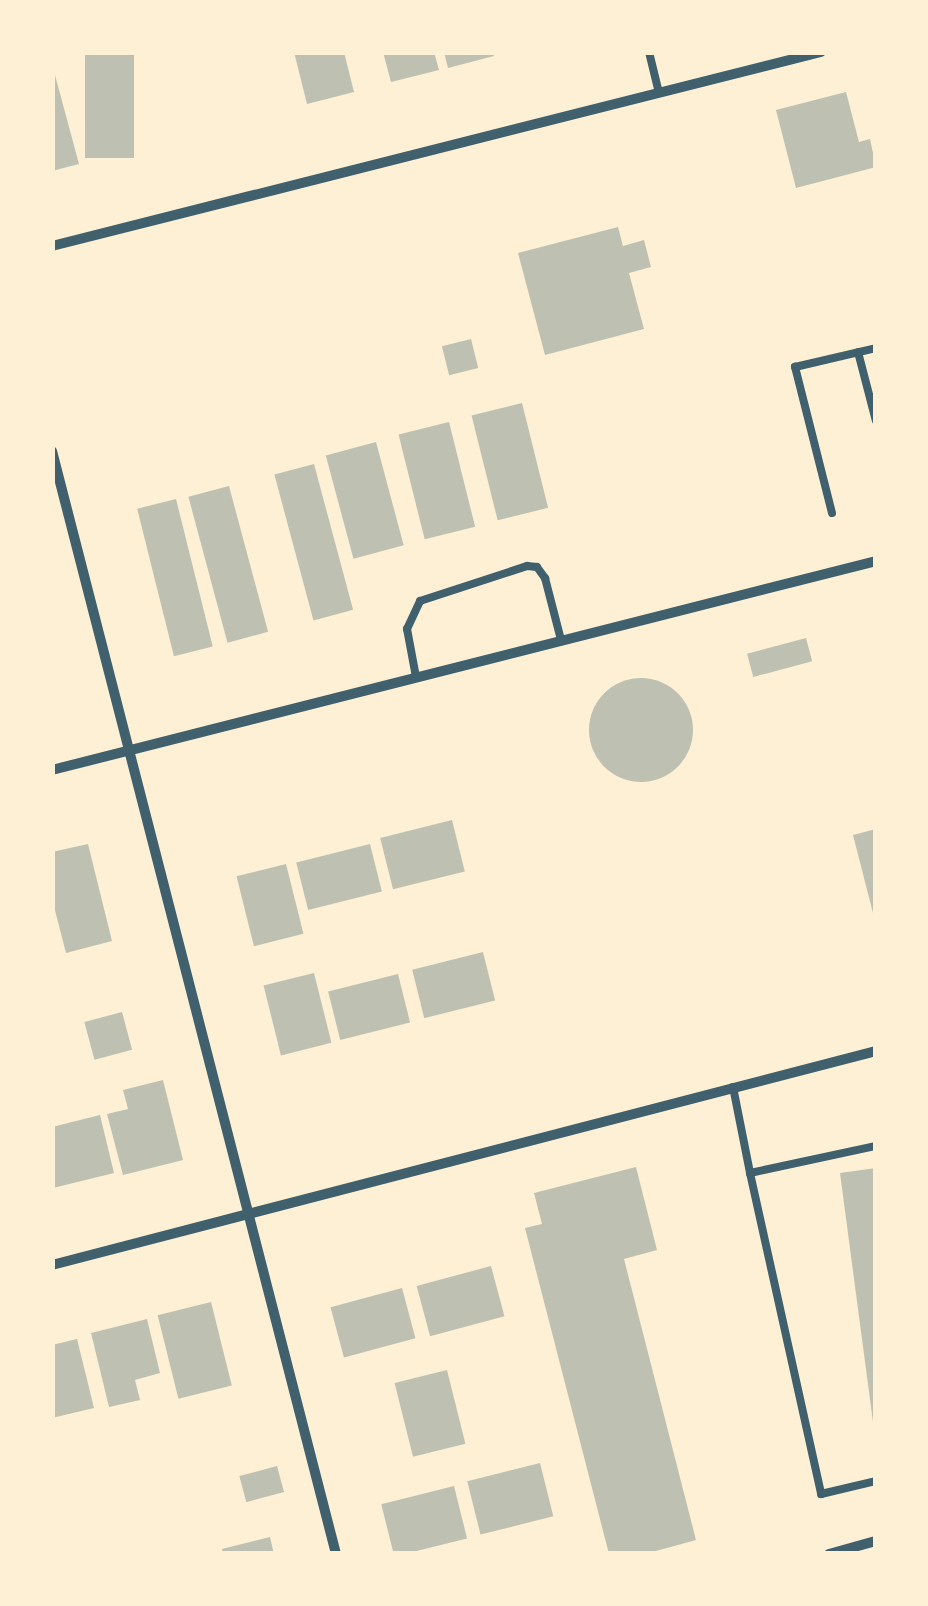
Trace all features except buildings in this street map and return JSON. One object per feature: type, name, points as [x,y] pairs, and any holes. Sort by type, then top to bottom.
[{"type":"street","points":[[52,246],[821,52]]},
{"type":"street","points":[[52,451],[336,1554]]},
{"type":"street","points":[[52,770],[876,561]]},
{"type":"street","points":[[52,1265],[876,1051]]},
{"type":"street","points":[[829,1554],[876,1542]]},
{"type":"lane","points":[[650,52],[659,93]]},
{"type":"lane","points":[[832,513],[795,367],[876,348]]},
{"type":"lane","points":[[858,352],[876,421]]},
{"type":"lane","points":[[416,677],[407,629],[420,600],[527,566],[537,566],[544,578],[561,640]]},
{"type":"lane","points":[[733,1087],[820,1494],[876,1480]]},
{"type":"lane","points":[[750,1173],[876,1146]]}]
